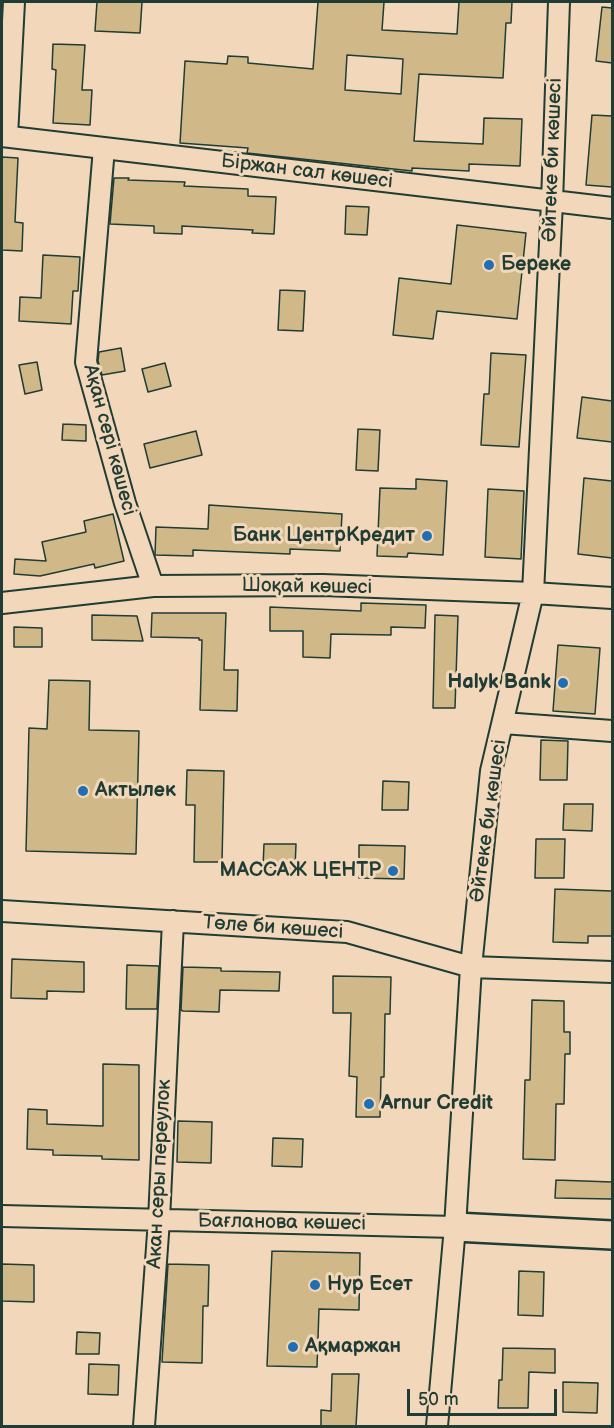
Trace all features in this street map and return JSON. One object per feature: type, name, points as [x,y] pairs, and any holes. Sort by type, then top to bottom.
[{"type":"street","points":[[4,136],[14,2]]},
{"type":"street","name":"Әйтеке би көшесі","points":[[437,1426],[454,1227],[471,967],[491,771],[533,592],[552,202],[559,2]]},
{"type":"street","name":"Біржан сал көшесі","points":[[4,136],[612,208]]},
{"type":"street","name":"Ақан сері көшесі","points":[[104,147],[86,362],[125,503],[153,586]]},
{"type":"street","name":"Шоқай көшесі","points":[[2,603],[153,586],[323,585],[533,592],[612,598]]},
{"type":"street","points":[[503,723],[612,731]]},
{"type":"street","name":"Төле би көшесі","points":[[2,911],[347,932],[471,967],[612,972]]},
{"type":"street","name":"Акан серы переулок","points":[[144,1426],[159,1220],[173,921]]},
{"type":"street","name":"Бағланова көшесі","points":[[2,1216],[454,1227]]},
{"type":"street","points":[[454,1227],[612,1235]]},
{"type":"building","points":[[97,2],[142,2],[140,33],[95,31]]},
{"type":"building","points":[[318,2],[384,2],[382,30],[457,34],[459,2],[512,2],[511,23],[506,23],[503,78],[419,74],[414,141],[483,144],[484,118],[522,119],[520,166],[469,164],[469,171],[412,168],[412,171],[247,153],[248,148],[180,143],[185,61],[227,64],[228,56],[248,57],[248,63],[313,69]],"holes":[[[347,55],[403,59],[401,94],[345,90]]]},
{"type":"building","points":[[602,7],[612,8],[612,63],[596,61]]},
{"type":"building","points":[[53,44],[85,45],[82,90],[92,90],[90,125],[53,123],[56,70],[52,69]]},
{"type":"building","points":[[592,115],[612,116],[612,187],[586,185]]},
{"type":"building","points":[[2,157],[18,158],[15,222],[23,223],[22,251],[2,250]]},
{"type":"building","points":[[114,178],[185,182],[184,186],[248,189],[248,196],[276,197],[274,234],[252,233],[253,230],[182,226],[182,234],[154,233],[154,226],[110,224]]},
{"type":"building","points":[[346,206],[369,207],[367,235],[345,234]]},
{"type":"building","points":[[457,225],[526,233],[517,319],[437,311],[433,339],[393,335],[399,278],[451,284]]},
{"type":"building","points":[[43,255],[80,257],[78,291],[73,291],[71,324],[19,321],[20,297],[41,298]]},
{"type":"building","points":[[280,290],[305,291],[303,331],[278,330]]},
{"type":"building","points":[[121,348],[125,371],[102,375],[98,361],[99,352]]},
{"type":"building","points":[[491,353],[526,355],[519,447],[481,445],[484,394],[489,394]]},
{"type":"building","points":[[37,362],[42,390],[25,394],[19,365]]},
{"type":"building","points":[[165,363],[171,386],[148,392],[142,369]]},
{"type":"building","points":[[582,397],[612,401],[612,442],[577,438]]},
{"type":"building","points":[[63,424],[86,425],[86,441],[62,440]]},
{"type":"building","points":[[358,429],[380,430],[378,471],[356,470]]},
{"type":"building","points":[[196,431],[202,455],[150,468],[144,444]]},
{"type":"building","points":[[584,478],[612,481],[612,558],[578,554]]},
{"type":"building","points":[[416,479],[447,481],[443,555],[408,553],[407,557],[377,556],[380,488],[416,489]]},
{"type":"building","points":[[488,489],[524,491],[521,559],[485,557]]},
{"type":"building","points":[[209,505],[342,514],[340,551],[290,549],[290,554],[193,550],[193,556],[155,555],[156,527],[208,529]]},
{"type":"building","points":[[113,514],[124,561],[95,568],[94,564],[40,576],[14,574],[15,559],[46,561],[42,542],[86,532],[84,521]]},
{"type":"building","points":[[361,603],[426,605],[425,628],[391,627],[391,635],[331,634],[330,658],[303,657],[303,631],[270,631],[270,607],[361,611]]},
{"type":"building","points":[[152,613],[226,613],[224,670],[238,670],[237,711],[200,710],[202,640],[199,638],[151,637]]},
{"type":"building","points":[[92,615],[137,616],[143,641],[92,640]]},
{"type":"building","points":[[435,615],[458,616],[455,708],[433,708]]},
{"type":"building","points":[[14,627],[42,628],[42,647],[14,647]]},
{"type":"building","points":[[558,645],[600,648],[595,714],[553,711]]},
{"type":"building","name":"Актылек","points":[[49,680],[90,681],[89,730],[139,731],[136,854],[26,851],[29,728],[47,729]]},
{"type":"building","points":[[541,740],[568,741],[567,780],[540,780]]},
{"type":"building","points":[[187,770],[224,771],[222,862],[194,862],[195,805],[186,805]]},
{"type":"building","points":[[383,781],[409,782],[408,810],[382,810]]},
{"type":"building","points":[[564,804],[593,804],[592,831],[563,830]]},
{"type":"building","points":[[536,839],[565,839],[564,878],[535,878]]},
{"type":"building","points":[[264,844],[296,844],[295,868],[263,867]]},
{"type":"building","points":[[359,845],[405,846],[404,879],[359,878]]},
{"type":"building","points":[[555,889],[612,891],[612,936],[588,936],[588,943],[553,942]]},
{"type":"building","points":[[12,959],[84,962],[84,992],[47,991],[47,999],[11,998]]},
{"type":"building","points":[[127,965],[159,966],[157,1009],[126,1009]]},
{"type":"building","points":[[183,967],[221,968],[221,971],[280,972],[279,991],[220,990],[219,1012],[183,1011],[181,1010]]},
{"type":"building","points":[[333,976],[391,977],[390,1014],[385,1014],[384,1077],[381,1077],[380,1117],[356,1117],[357,1077],[349,1076],[351,1013],[333,1013]]},
{"type":"building","points":[[532,1000],[564,1001],[564,1032],[570,1032],[570,1054],[565,1054],[564,1104],[556,1104],[555,1160],[523,1159],[525,1080],[530,1080]]},
{"type":"building","points":[[103,1064],[139,1065],[139,1160],[102,1159],[102,1156],[53,1155],[53,1150],[27,1149],[28,1109],[47,1110],[47,1124],[103,1126]]},
{"type":"building","points":[[178,1121],[212,1122],[211,1163],[177,1162]]},
{"type":"building","points":[[273,1138],[303,1139],[302,1167],[272,1166]]},
{"type":"building","points":[[556,1180],[612,1182],[612,1199],[555,1198]]},
{"type":"building","points":[[272,1251],[360,1253],[359,1310],[319,1309],[317,1367],[267,1366]]},
{"type":"building","points":[[2,1264],[34,1265],[34,1302],[2,1301]]},
{"type":"building","points":[[168,1264],[209,1265],[208,1306],[203,1306],[202,1363],[162,1362]]},
{"type":"building","points":[[519,1271],[544,1272],[543,1316],[518,1315]]},
{"type":"building","points":[[77,1332],[100,1333],[99,1354],[76,1354]]},
{"type":"building","points":[[503,1348],[555,1349],[555,1373],[529,1372],[528,1408],[498,1408]]},
{"type":"building","points":[[89,1364],[119,1365],[118,1395],[88,1394]]},
{"type":"building","points":[[332,1374],[359,1374],[356,1426],[321,1426],[321,1410],[331,1411]]},
{"type":"building","points":[[563,1382],[598,1383],[597,1413],[563,1412]]},
{"type":"place","name":"Береке","points":[[489,265]]},
{"type":"place","name":"Банк ЦентрКредит","points":[[427,536]]},
{"type":"place","name":"Halyk Bank","points":[[563,683]]},
{"type":"place","name":"Актылек","points":[[83,791]]},
{"type":"place","name":"МАССАЖ ЦЕНТР","points":[[393,871]]},
{"type":"place","name":"Arnur Credit","points":[[369,1104]]},
{"type":"place","name":"Нур Есет","points":[[315,1285]]},
{"type":"place","name":"Ақмаржан","points":[[293,1347]]}]
